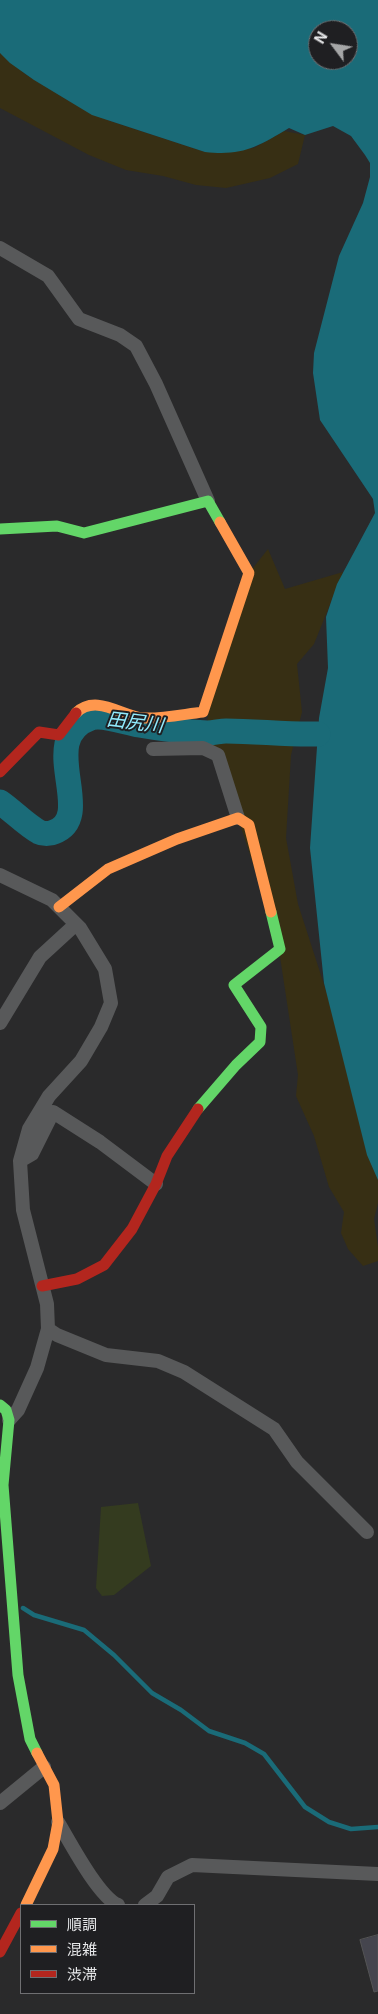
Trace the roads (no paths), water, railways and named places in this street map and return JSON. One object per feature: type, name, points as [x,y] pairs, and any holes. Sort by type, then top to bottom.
[{"type":"street","points":[[0,248],[48,276],[79,319],[120,335],[136,346],[156,384],[208,501],[249,573],[203,712],[143,718],[103,706],[81,708],[69,720],[59,735],[39,732],[0,772]]},
{"type":"street","points":[[0,529],[57,526],[84,533],[208,501]]},
{"type":"street","points":[[42,1286],[77,1279],[104,1265],[132,1229],[156,1184],[167,1156],[199,1107],[236,1065],[260,1042],[261,1027],[234,985],[280,948],[249,826],[238,818],[218,754],[203,748],[153,749]]},
{"type":"street","points":[[58,907],[108,869],[177,839],[238,818]]},
{"type":"street","points":[[0,875],[52,900],[76,924],[106,968],[111,1003],[101,1027],[81,1061],[49,1096],[29,1129],[20,1161],[23,1210],[47,1304],[48,1329],[37,1368],[18,1410],[9,1420]]},
{"type":"street","points":[[0,1023],[40,957],[76,924]]},
{"type":"street","points":[[20,1161],[32,1154],[54,1112],[100,1142],[156,1184]]},
{"type":"street","points":[[48,1329],[57,1335],[106,1355],[158,1361],[184,1372],[274,1429],[297,1462],[366,1532]]},
{"type":"street","points":[[0,1405],[6,1410],[9,1420],[3,1485],[4,1568],[18,1675],[30,1739],[54,1785],[58,1822],[53,1849],[26,1904]]},
{"type":"street","points":[[0,1803],[44,1767]]},
{"type":"street","points":[[58,1822],[96,1883],[112,1903],[115,1904]]},
{"type":"street","points":[[146,1904],[157,1896],[168,1877],[192,1865],[378,1874]]},
{"type":"street","points":[[0,1952],[20,1915]]},
{"type":"water","points":[[0,0],[378,0],[378,1180],[367,1155],[324,983],[310,848],[319,718],[328,668],[326,617],[337,584],[375,513],[373,499],[320,420],[313,373],[314,353],[339,256],[363,203],[370,177],[370,163],[351,136],[333,126],[305,135],[289,128],[249,149],[230,153],[205,152],[92,115],[34,80],[10,63],[0,53]]},
{"type":"waterway","name":"田尻川","points":[[0,802],[41,833],[52,833],[66,823],[70,810],[66,759],[67,742],[75,728],[91,718],[108,718],[134,724],[199,733],[226,731],[318,734]]},
{"type":"waterway","points":[[23,1608],[34,1615],[84,1630],[114,1655],[152,1693],[181,1710],[209,1731],[245,1743],[264,1754],[305,1807],[329,1822],[351,1829],[378,1827]]}]
